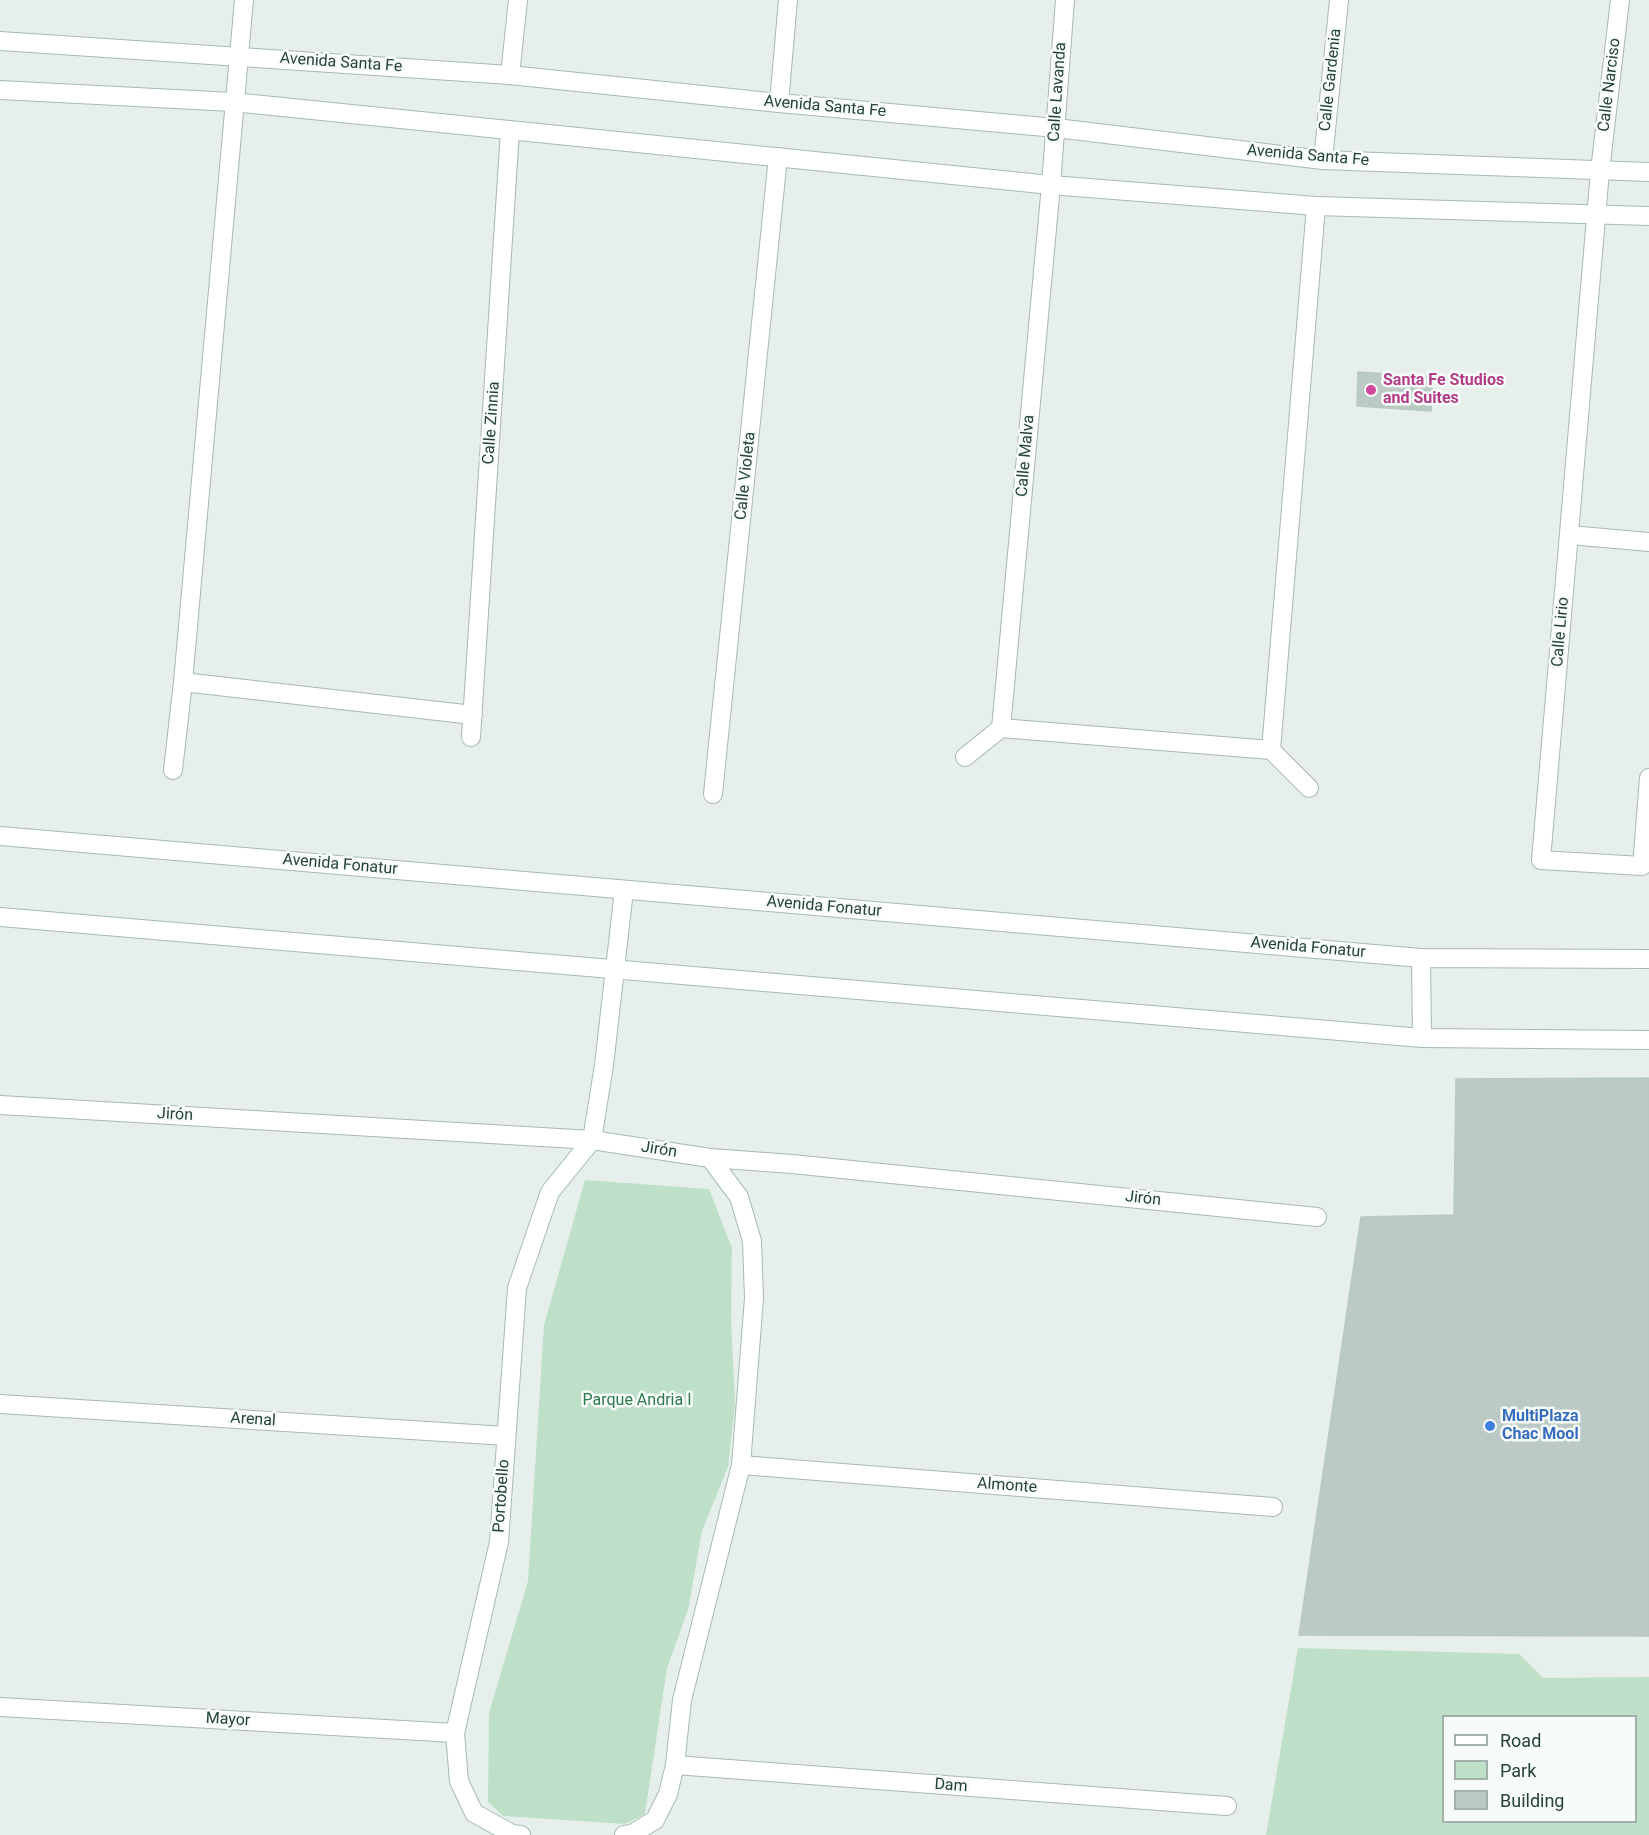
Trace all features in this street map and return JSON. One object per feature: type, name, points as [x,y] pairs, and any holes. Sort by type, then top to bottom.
[{"type":"street","points":[[173,770],[183,682],[233,102],[244,0]]},
{"type":"street","points":[[510,75],[518,0]]},
{"type":"street","points":[[779,103],[788,0]]},
{"type":"street","name":"Calle Lavanda","points":[[1051,184],[1065,0]]},
{"type":"street","name":"Calle Gardenia","points":[[1323,160],[1339,0]]},
{"type":"street","name":"Calle Narciso","points":[[1597,215],[1620,0]]},
{"type":"street","name":"Avenida Santa Fe","points":[[0,41],[238,55],[510,75],[779,103],[1056,128],[1323,160],[1649,172]]},
{"type":"street","points":[[0,90],[233,102],[1051,184],[1316,206],[1649,216]]},
{"type":"street","name":"Calle Zinnia","points":[[471,737],[510,130]]},
{"type":"street","name":"Calle Violeta","points":[[713,794],[778,157]]},
{"type":"street","name":"Calle Malva","points":[[1001,728],[1051,184]]},
{"type":"street","points":[[1271,750],[1316,206]]},
{"type":"street","name":"Calle Lirio","points":[[1597,215],[1541,860],[1642,866],[1649,778]]},
{"type":"street","points":[[1569,535],[1649,542]]},
{"type":"street","points":[[183,682],[473,715]]},
{"type":"street","points":[[965,757],[1001,728],[1271,750],[1309,788]]},
{"type":"street","name":"Avenida Fonatur","points":[[0,836],[1421,958],[1649,959]]},
{"type":"street","points":[[592,1140],[624,890]]},
{"type":"street","points":[[0,917],[1422,1038],[1649,1040]]},
{"type":"street","points":[[1421,958],[1422,1038]]},
{"type":"street","name":"Jirón","points":[[0,1105],[592,1140],[710,1158],[792,1164],[1317,1217]]},
{"type":"street","name":"Portobello","points":[[521,1835],[512,1834],[474,1813],[459,1781],[455,1733],[499,1542],[517,1288],[550,1192],[592,1140]]},
{"type":"street","points":[[624,1835],[632,1834],[655,1820],[668,1794],[675,1765],[682,1700],[741,1465],[754,1298],[752,1241],[739,1197],[710,1158]]},
{"type":"street","name":"Arenal","points":[[0,1404],[506,1436]]},
{"type":"street","name":"Almonte","points":[[741,1465],[1273,1507]]},
{"type":"street","name":"Mayor","points":[[0,1707],[455,1733]]},
{"type":"street","name":"Dam","points":[[675,1765],[1227,1806]]},
{"type":"green space","name":"Parque Andria I","points":[[585,1180],[709,1189],[732,1248],[731,1315],[735,1404],[728,1467],[702,1531],[688,1610],[667,1668],[645,1814],[625,1824],[503,1816],[488,1802],[489,1713],[528,1581],[544,1325]]},
{"type":"green space","points":[[1298,1648],[1519,1654],[1543,1678],[1649,1677],[1649,1835],[1266,1835]]},
{"type":"building","points":[[1358,372],[1433,377],[1431,411],[1357,406]]},
{"type":"building","name":"MultiPlaza Chac Mool","points":[[1649,1078],[1649,1636],[1299,1635],[1361,1217],[1454,1215],[1456,1079]]},
{"type":"place","name":"Santa Fe Studios and Suites","points":[[1371,390]]},
{"type":"place","name":"MultiPlaza Chac Mool","points":[[1490,1426]]}]
